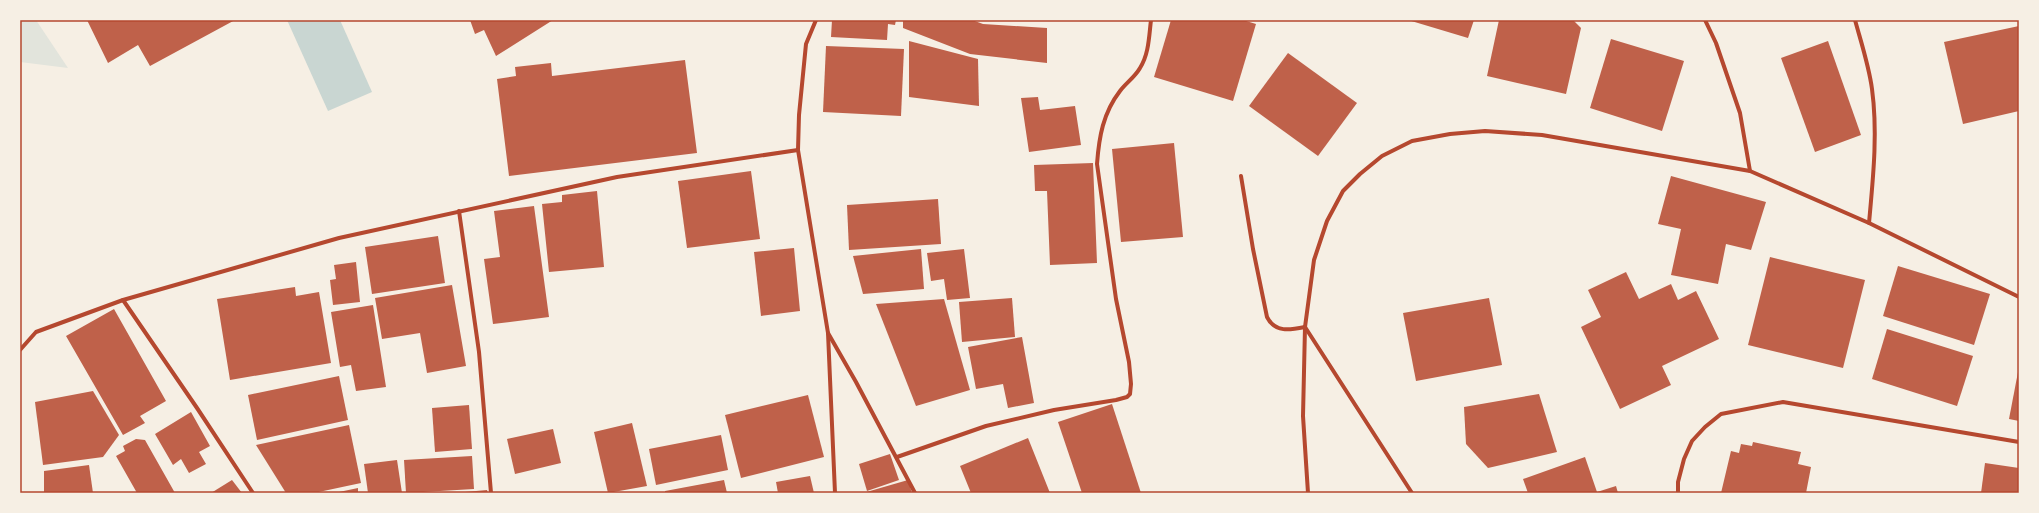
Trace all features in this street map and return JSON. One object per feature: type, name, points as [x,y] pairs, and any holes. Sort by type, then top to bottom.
[{"type":"street","points":[[816,20],[806,44],[799,115],[798,150],[828,333],[835,493]]},
{"type":"street","points":[[897,457],[986,426],[1054,410],[1116,400],[1127,397],[1130,394],[1131,384],[1129,362],[1116,298],[1098,164],[1099,142],[1103,122],[1110,103],[1141,68],[1147,51],[1152,20]]},
{"type":"street","points":[[1705,20],[1716,43],[1740,113],[1750,171]]},
{"type":"street","points":[[1855,20],[1872,87],[1874,170],[1869,223]]},
{"type":"street","points":[[1308,493],[1303,416],[1305,327],[1314,260],[1327,222],[1343,191],[1360,174],[1382,156],[1412,141],[1450,134],[1485,132],[1542,135],[1750,171],[1869,223],[2019,297]]},
{"type":"street","points":[[20,350],[36,332],[123,300],[339,238],[618,177],[798,150]]},
{"type":"street","points":[[1241,176],[1253,249],[1267,317],[1272,324],[1281,329],[1289,330],[1305,327]]},
{"type":"street","points":[[459,211],[478,352],[491,493]]},
{"type":"street","points":[[123,300],[253,493]]},
{"type":"street","points":[[1305,327],[1412,493]]},
{"type":"street","points":[[828,333],[897,457],[915,493]]},
{"type":"street","points":[[1678,493],[1678,482],[1684,459],[1692,441],[1705,427],[1721,414],[1784,402],[2019,442]]},
{"type":"shaded area","points":[[20,20],[36,20],[68,68],[20,62]]},
{"type":"shaded area","points":[[287,20],[340,20],[372,92],[328,111]]},
{"type":"building","points":[[87,20],[235,20],[150,66],[138,45],[108,63]]},
{"type":"building","points":[[470,20],[553,20],[496,56],[484,30],[475,34]]},
{"type":"building","points":[[832,20],[896,20],[895,25],[888,24],[887,40],[831,37]]},
{"type":"building","points":[[903,20],[972,20],[983,24],[1047,28],[1047,63],[970,54],[903,28]]},
{"type":"building","points":[[1171,20],[1243,20],[1256,24],[1233,101],[1154,77]]},
{"type":"building","points":[[1408,20],[1474,20],[1468,38]]},
{"type":"building","points":[[1499,20],[1573,20],[1581,28],[1566,94],[1487,76]]},
{"type":"building","points":[[2019,26],[2019,111],[1963,124],[1944,42]]},
{"type":"building","points":[[1611,39],[1684,61],[1662,131],[1590,108]]},
{"type":"building","points":[[909,41],[978,59],[979,106],[909,97]]},
{"type":"building","points":[[1828,41],[1861,135],[1815,152],[1781,58]]},
{"type":"building","points":[[826,46],[904,49],[901,116],[823,112]]},
{"type":"building","points":[[1288,53],[1357,103],[1318,156],[1249,106]]},
{"type":"building","points":[[685,60],[697,153],[509,176],[497,79],[516,76],[515,67],[551,63],[552,76]]},
{"type":"building","points":[[1038,97],[1040,110],[1075,106],[1081,145],[1029,152],[1021,98]]},
{"type":"building","points":[[1174,143],[1183,237],[1121,242],[1112,149]]},
{"type":"building","points":[[1093,163],[1097,263],[1050,265],[1047,191],[1035,191],[1034,165]]},
{"type":"building","points":[[751,171],[760,239],[687,248],[678,181]]},
{"type":"building","points":[[1671,176],[1766,202],[1751,250],[1726,244],[1718,284],[1671,275],[1681,229],[1658,224]]},
{"type":"building","points":[[597,191],[604,267],[549,272],[542,204],[562,202],[562,195]]},
{"type":"building","points":[[938,199],[941,244],[849,250],[847,205]]},
{"type":"building","points":[[534,206],[549,317],[493,324],[484,259],[500,257],[494,211]]},
{"type":"building","points":[[438,236],[445,283],[372,294],[365,247]]},
{"type":"building","points":[[794,248],[800,311],[761,316],[754,252]]},
{"type":"building","points":[[921,249],[924,289],[863,294],[853,256]]},
{"type":"building","points":[[964,249],[970,298],[947,300],[944,279],[931,281],[927,253]]},
{"type":"building","points":[[1770,257],[1865,280],[1843,368],[1748,345]]},
{"type":"building","points":[[356,262],[360,302],[333,305],[330,280],[336,279],[334,265]]},
{"type":"building","points":[[1898,266],[1990,294],[1974,345],[1883,316]]},
{"type":"building","points":[[1626,272],[1639,299],[1671,284],[1678,300],[1696,291],[1719,339],[1662,366],[1671,385],[1620,409],[1581,327],[1601,317],[1588,290]]},
{"type":"building","points":[[452,285],[466,366],[427,373],[420,333],[382,339],[375,298]]},
{"type":"building","points":[[295,287],[296,296],[319,292],[331,363],[230,380],[217,299]]},
{"type":"building","points":[[1012,298],[1015,337],[962,342],[959,302]]},
{"type":"building","points":[[1489,298],[1502,365],[1416,381],[1403,313]]},
{"type":"building","points":[[944,299],[970,390],[916,406],[876,304]]},
{"type":"building","points":[[373,305],[386,387],[356,391],[351,365],[340,367],[331,312]]},
{"type":"building","points":[[114,309],[166,401],[140,416],[145,423],[123,435],[66,336]]},
{"type":"building","points":[[1887,329],[1973,356],[1957,406],[1872,379]]},
{"type":"building","points":[[1022,337],[1034,403],[1008,408],[1003,384],[976,389],[968,347]]},
{"type":"building","points":[[2018,372],[2019,373],[2019,421],[2009,419]]},
{"type":"building","points":[[339,376],[348,420],[257,440],[248,395]]},
{"type":"building","points":[[93,391],[119,435],[103,457],[43,465],[35,402]]},
{"type":"building","points":[[1539,394],[1557,452],[1488,468],[1466,444],[1464,407]]},
{"type":"building","points":[[808,395],[824,457],[741,478],[725,415]]},
{"type":"building","points":[[1112,404],[1141,493],[1082,493],[1058,422]]},
{"type":"building","points":[[469,405],[472,449],[435,452],[432,408]]},
{"type":"building","points":[[191,412],[210,446],[199,452],[206,464],[189,473],[181,459],[173,465],[155,434]]},
{"type":"building","points":[[632,423],[647,486],[608,493],[594,432]]},
{"type":"building","points":[[349,425],[361,483],[314,493],[286,493],[256,445]]},
{"type":"building","points":[[553,429],[561,463],[515,474],[507,439]]},
{"type":"building","points":[[721,435],[728,470],[656,485],[649,449]]},
{"type":"building","points":[[1028,438],[1050,493],[971,493],[960,466]]},
{"type":"building","points":[[136,439],[145,440],[175,493],[137,493],[116,456],[125,451],[123,446]]},
{"type":"building","points":[[1753,442],[1801,452],[1798,464],[1811,467],[1806,493],[1721,493],[1731,451],[1739,453],[1741,444],[1752,446]]},
{"type":"building","points":[[890,454],[899,480],[867,491],[859,464]]},
{"type":"building","points":[[472,456],[474,489],[406,493],[404,460]]},
{"type":"building","points":[[1585,457],[1597,492],[1616,486],[1618,493],[1528,493],[1523,479]]},
{"type":"building","points":[[397,460],[402,493],[368,493],[364,464]]},
{"type":"building","points":[[1985,463],[2019,468],[2019,493],[1981,493]]},
{"type":"building","points":[[89,465],[93,493],[44,493],[44,471]]},
{"type":"building","points":[[810,476],[814,493],[778,493],[776,482]]},
{"type":"building","points":[[232,480],[242,493],[211,493]]},
{"type":"building","points":[[724,480],[727,493],[665,493],[665,491]]},
{"type":"building","points":[[908,480],[912,493],[863,493]]},
{"type":"building","points":[[358,488],[358,493],[339,493],[339,492]]},
{"type":"building","points":[[487,490],[488,493],[465,493],[465,492]]}]
